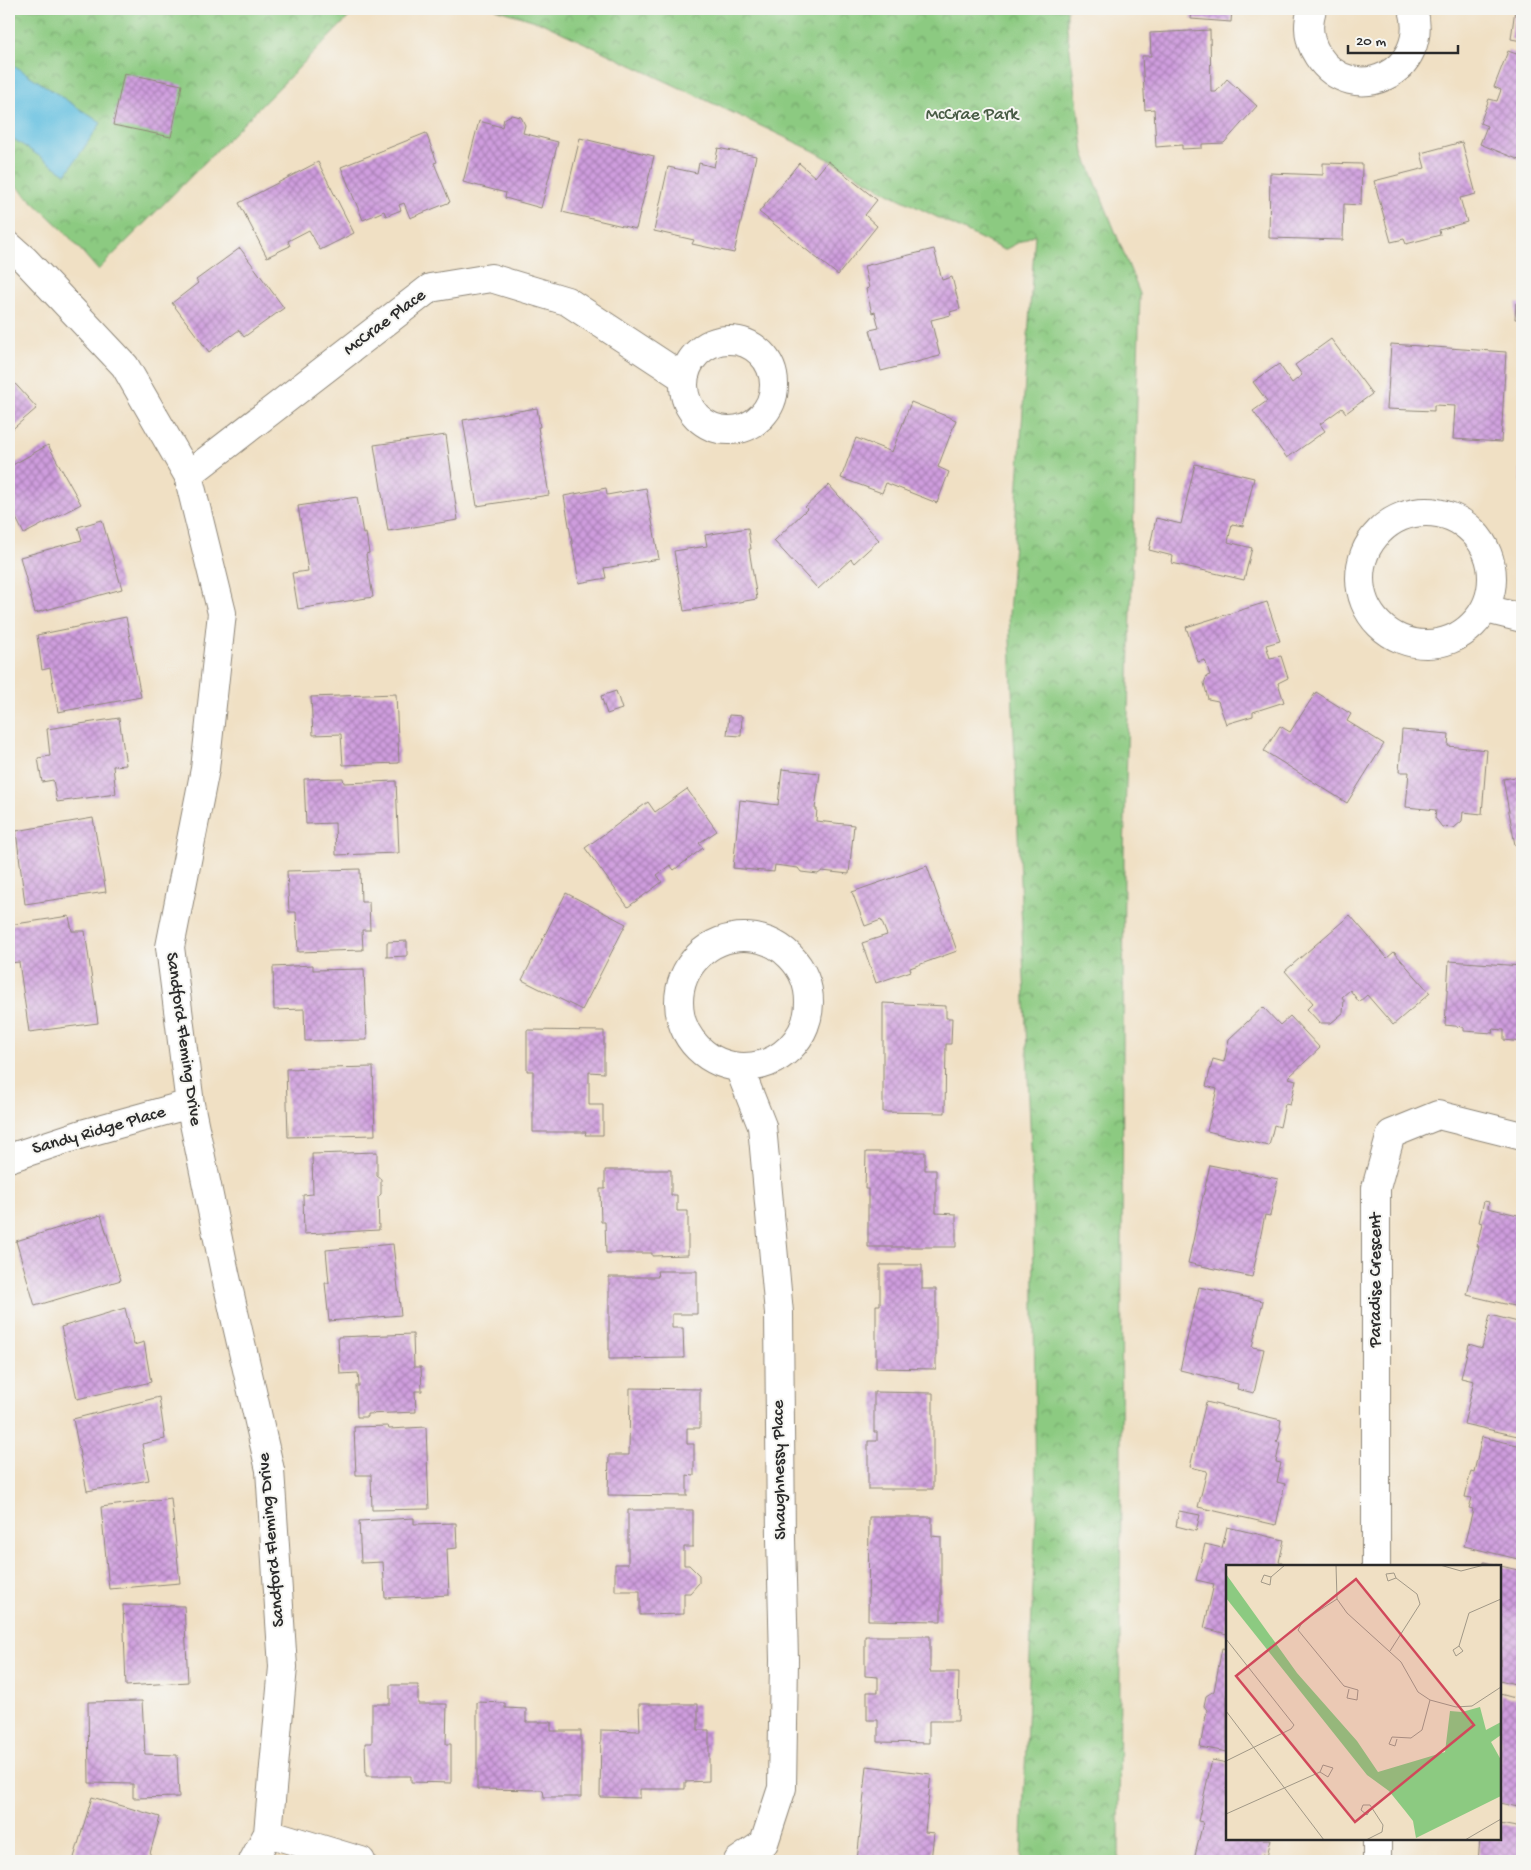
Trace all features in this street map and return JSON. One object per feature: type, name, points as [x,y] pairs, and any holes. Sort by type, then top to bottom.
[{"type":"street","points":[[1312,9],[1308,20],[1309,39],[1313,50],[1324,66],[1338,76],[1356,81],[1376,80],[1387,76],[1402,64],[1409,55],[1416,37],[1416,21],[1413,9]]},
{"type":"street","name":"Sandford Fleming Drive","points":[[9,246],[25,260],[125,366],[188,475],[222,614],[205,769],[170,947],[190,1104],[225,1273],[270,1470],[283,1668],[268,1833],[254,1861]]},
{"type":"street","name":"McCrae Place","points":[[188,475],[430,288],[491,278],[567,301],[684,378]]},
{"type":"street","points":[[1430,512],[1452,517],[1467,525],[1482,542],[1491,564],[1492,587],[1486,609],[1471,628],[1452,640],[1436,644],[1413,644],[1391,635],[1373,618],[1362,597],[1360,577],[1364,555],[1379,531],[1398,518],[1430,512]]},
{"type":"street","points":[[1486,609],[1522,618]]},
{"type":"street","points":[[748,936],[770,942],[791,957],[800,968],[808,990],[810,1006],[805,1028],[792,1047],[783,1056],[762,1066],[739,1068],[715,1062],[697,1049],[680,1020],[677,1004],[681,982],[691,962],[703,950],[724,939],[748,936]]},
{"type":"street","name":"Shaughnessy Place","points":[[738,1861],[764,1843],[782,1788],[784,1660],[779,1313],[762,1126],[739,1068]]},
{"type":"street","name":"Sandy Ridge Place","points":[[9,1158],[82,1134],[190,1104]]},
{"type":"street","name":"Paradise Crescent","points":[[1376,1565],[1376,1188],[1390,1134],[1438,1115],[1522,1136]]},
{"type":"street","points":[[268,1833],[361,1861]]},
{"type":"street","points":[[1377,1840],[1377,1861]]},
{"type":"green space","points":[[9,9],[357,9],[98,270],[64,231],[14,184],[9,182]]},
{"type":"green space","name":"McCrae Park","points":[[496,9],[1067,9],[1067,28],[1084,153],[1140,294],[1124,854],[1119,1861],[1021,1861],[1036,1517],[1033,1196],[1009,615],[1035,234],[1004,250],[892,195],[814,151],[542,23]]},
{"type":"water","points":[[9,62],[101,123],[66,174],[9,136]]},
{"type":"building","points":[[1192,9],[1232,9],[1231,22],[1191,19]]},
{"type":"building","points":[[1515,9],[1522,9],[1522,41],[1511,39]]},
{"type":"building","points":[[1210,30],[1211,92],[1216,92],[1227,79],[1257,106],[1224,143],[1202,144],[1202,148],[1182,149],[1182,145],[1156,147],[1154,109],[1145,110],[1142,56],[1151,56],[1150,33]]},
{"type":"building","points":[[1508,51],[1522,56],[1522,161],[1480,144],[1487,126],[1480,123],[1489,99],[1497,101],[1501,90],[1494,87]]},
{"type":"building","points":[[124,73],[182,85],[171,137],[113,125]]},
{"type":"building","points":[[511,115],[521,117],[525,125],[523,133],[558,142],[541,208],[505,198],[506,193],[463,182],[479,121],[502,127],[504,119]]},
{"type":"building","points":[[426,133],[437,162],[434,163],[450,202],[410,218],[404,203],[399,205],[401,210],[386,216],[384,211],[363,220],[341,167]]},
{"type":"building","points":[[580,138],[654,156],[636,229],[562,212]]},
{"type":"building","points":[[1462,142],[1476,194],[1460,198],[1467,222],[1439,230],[1440,235],[1406,244],[1404,239],[1391,242],[1374,181],[1425,168],[1421,153]]},
{"type":"building","points":[[718,148],[756,156],[734,253],[692,244],[694,240],[654,231],[668,167],[697,173],[699,163],[714,167]]},
{"type":"building","points":[[828,161],[877,200],[865,215],[877,226],[838,275],[759,212],[799,163],[815,177]]},
{"type":"building","points":[[318,162],[354,233],[320,250],[309,230],[288,241],[290,246],[267,257],[239,203]]},
{"type":"building","points":[[1323,163],[1362,164],[1361,205],[1344,204],[1343,240],[1269,238],[1270,173],[1323,175]]},
{"type":"building","points":[[240,248],[284,308],[244,337],[239,330],[209,352],[172,303],[198,283],[196,280]]},
{"type":"building","points":[[934,249],[942,280],[952,277],[960,309],[950,312],[951,315],[931,320],[940,356],[881,371],[870,330],[879,328],[875,312],[872,313],[866,289],[869,288],[864,266]]},
{"type":"building","points":[[1516,303],[1522,304],[1522,319],[1515,319]]},
{"type":"building","points":[[1331,339],[1372,394],[1346,413],[1342,408],[1320,424],[1325,431],[1287,458],[1253,411],[1267,401],[1253,382],[1279,364],[1292,383],[1302,375],[1295,365]]},
{"type":"building","points":[[1391,344],[1506,352],[1501,442],[1453,439],[1455,406],[1434,405],[1434,411],[1387,409]]},
{"type":"building","points":[[9,377],[37,408],[9,432]]},
{"type":"building","points":[[1520,394],[1522,394],[1522,482],[1520,482]]},
{"type":"building","points":[[911,402],[956,420],[938,467],[949,472],[937,503],[886,483],[882,493],[841,478],[856,438],[892,452]]},
{"type":"building","points":[[537,408],[540,427],[538,427],[549,495],[477,506],[463,420]]},
{"type":"building","points":[[446,435],[458,520],[388,531],[374,445]]},
{"type":"building","points":[[48,445],[81,504],[24,534],[9,504],[9,467]]},
{"type":"building","points":[[1195,464],[1254,478],[1243,526],[1232,524],[1228,542],[1252,548],[1244,580],[1172,563],[1173,556],[1149,550],[1156,518],[1181,524]]},
{"type":"building","points":[[829,485],[879,540],[854,563],[851,559],[818,589],[774,541],[807,509],[805,507]]},
{"type":"building","points":[[606,488],[607,495],[646,488],[659,559],[604,568],[606,578],[579,583],[564,496]]},
{"type":"building","points":[[357,497],[363,534],[366,533],[369,553],[366,554],[373,597],[298,609],[292,573],[308,571],[298,506]]},
{"type":"building","points":[[102,520],[122,589],[35,613],[20,557],[82,540],[78,527]]},
{"type":"building","points":[[748,528],[751,549],[749,549],[757,599],[684,611],[674,551],[707,546],[705,535]]},
{"type":"building","points":[[1267,602],[1280,641],[1266,645],[1270,658],[1281,656],[1288,678],[1278,683],[1284,702],[1253,712],[1253,716],[1226,724],[1218,701],[1208,699],[1204,683],[1207,676],[1210,675],[1205,660],[1198,662],[1186,627]]},
{"type":"building","points":[[126,617],[141,697],[58,712],[50,668],[42,670],[37,635]]},
{"type":"building","points":[[616,691],[622,709],[607,714],[601,696]]},
{"type":"building","points":[[1316,692],[1351,714],[1347,721],[1384,744],[1347,803],[1264,751],[1280,726],[1290,732]]},
{"type":"building","points":[[396,694],[399,763],[343,765],[341,734],[313,735],[311,697]]},
{"type":"building","points":[[729,715],[742,716],[741,736],[727,735]]},
{"type":"building","points":[[119,718],[126,765],[113,766],[116,794],[57,802],[53,780],[42,782],[38,758],[50,756],[47,729]]},
{"type":"building","points":[[1402,730],[1449,734],[1448,746],[1487,750],[1482,814],[1463,812],[1462,821],[1454,828],[1442,827],[1435,818],[1436,810],[1406,807],[1409,772],[1399,772]]},
{"type":"building","points":[[782,769],[820,773],[815,809],[817,809],[816,821],[854,825],[849,874],[822,871],[818,874],[801,872],[798,868],[775,865],[774,872],[733,868],[740,800],[778,805]]},
{"type":"building","points":[[1522,776],[1522,844],[1515,845],[1503,779]]},
{"type":"building","points":[[343,778],[344,783],[396,781],[399,853],[336,855],[335,823],[306,824],[304,779]]},
{"type":"building","points":[[687,789],[717,831],[699,843],[703,848],[674,870],[670,865],[657,875],[662,882],[628,907],[585,848],[648,802],[655,812]]},
{"type":"building","points":[[93,818],[106,892],[25,904],[16,831]]},
{"type":"building","points":[[927,866],[957,951],[910,968],[911,971],[876,983],[862,943],[887,935],[881,920],[865,926],[852,892]]},
{"type":"building","points":[[360,869],[361,902],[369,902],[370,930],[362,930],[363,950],[298,952],[296,912],[289,912],[287,871]]},
{"type":"building","points":[[566,893],[626,924],[582,1010],[522,980]]},
{"type":"building","points":[[1350,915],[1387,958],[1394,952],[1430,993],[1393,1025],[1367,995],[1359,1002],[1350,990],[1342,997],[1344,1000],[1343,1013],[1331,1023],[1320,1023],[1307,1009],[1313,1003],[1285,971]]},
{"type":"building","points":[[69,916],[72,931],[85,931],[98,1023],[29,1032],[19,962],[9,963],[9,925]]},
{"type":"building","points":[[407,941],[407,956],[387,957],[387,942]]},
{"type":"building","points":[[1449,961],[1522,966],[1522,1042],[1504,1040],[1504,1030],[1492,1029],[1493,1033],[1464,1031],[1464,1027],[1445,1025]]},
{"type":"building","points":[[313,965],[313,970],[364,969],[367,1040],[305,1041],[304,1009],[274,1010],[273,967]]},
{"type":"building","points":[[883,1003],[946,1006],[946,1018],[952,1018],[951,1044],[946,1044],[945,1113],[883,1112]]},
{"type":"building","points":[[1263,1007],[1280,1025],[1290,1016],[1320,1048],[1290,1076],[1289,1078],[1296,1080],[1290,1105],[1285,1104],[1280,1127],[1274,1125],[1269,1146],[1207,1131],[1217,1089],[1206,1086],[1213,1059],[1224,1062],[1229,1039]]},
{"type":"building","points":[[527,1030],[604,1031],[604,1073],[589,1072],[589,1105],[603,1105],[603,1135],[585,1135],[586,1132],[533,1132],[533,1071],[527,1071]]},
{"type":"building","points":[[373,1067],[375,1135],[288,1137],[286,1069]]},
{"type":"building","points":[[377,1152],[377,1176],[381,1179],[381,1194],[378,1197],[379,1230],[304,1234],[303,1195],[313,1194],[312,1154]]},
{"type":"building","points":[[866,1152],[925,1152],[925,1170],[936,1170],[936,1213],[956,1214],[956,1247],[868,1247],[868,1189],[865,1189]]},
{"type":"building","points":[[1210,1165],[1278,1179],[1270,1216],[1265,1215],[1252,1277],[1188,1263]]},
{"type":"building","points":[[605,1170],[671,1170],[671,1195],[677,1195],[677,1211],[688,1211],[688,1255],[652,1256],[652,1253],[606,1253],[605,1222],[601,1222],[600,1189],[605,1189]]},
{"type":"building","points":[[1484,1201],[1489,1202],[1488,1208],[1522,1216],[1522,1308],[1467,1295],[1479,1246],[1477,1246],[1482,1223],[1479,1222]]},
{"type":"building","points":[[101,1215],[121,1280],[35,1306],[16,1241]]},
{"type":"building","points":[[393,1244],[401,1315],[329,1321],[325,1283],[329,1283],[326,1250]]},
{"type":"building","points":[[880,1265],[922,1265],[922,1289],[936,1289],[936,1369],[876,1368],[876,1305],[880,1305]]},
{"type":"building","points":[[657,1271],[697,1271],[697,1314],[672,1314],[672,1328],[683,1328],[684,1358],[609,1359],[609,1277],[658,1277]]},
{"type":"building","points":[[1199,1287],[1263,1301],[1252,1347],[1264,1349],[1254,1393],[1237,1389],[1238,1384],[1180,1370]]},
{"type":"building","points":[[125,1308],[134,1345],[144,1342],[151,1382],[77,1399],[61,1327]]},
{"type":"building","points":[[1490,1315],[1522,1323],[1522,1437],[1464,1424],[1474,1381],[1461,1378],[1469,1344],[1482,1348]]},
{"type":"building","points":[[413,1334],[414,1367],[421,1367],[422,1391],[415,1391],[416,1412],[367,1414],[367,1417],[357,1417],[356,1386],[359,1386],[358,1373],[340,1374],[338,1337]]},
{"type":"building","points":[[630,1388],[700,1389],[700,1428],[687,1428],[687,1444],[694,1444],[694,1476],[687,1475],[687,1496],[608,1495],[609,1455],[629,1455]]},
{"type":"building","points":[[874,1392],[933,1393],[933,1489],[868,1489],[868,1441],[877,1441],[877,1432],[874,1432]]},
{"type":"building","points":[[159,1397],[165,1439],[142,1444],[149,1480],[87,1491],[73,1419]]},
{"type":"building","points":[[1206,1402],[1281,1420],[1281,1429],[1276,1442],[1280,1443],[1276,1462],[1281,1463],[1277,1482],[1285,1484],[1276,1525],[1198,1507],[1207,1471],[1190,1467]]},
{"type":"building","points":[[388,1426],[389,1429],[426,1427],[429,1509],[372,1510],[371,1475],[356,1475],[354,1427]]},
{"type":"building","points":[[1482,1437],[1522,1446],[1522,1560],[1464,1546],[1473,1509],[1469,1508],[1472,1498],[1465,1497],[1471,1471],[1474,1472]]},
{"type":"building","points":[[171,1498],[180,1583],[109,1589],[101,1507]]},
{"type":"building","points":[[628,1510],[693,1510],[693,1547],[684,1547],[684,1565],[689,1565],[699,1575],[699,1583],[690,1593],[684,1593],[684,1614],[640,1615],[640,1591],[615,1591],[615,1564],[628,1564]]},
{"type":"building","points":[[1179,1511],[1200,1515],[1196,1531],[1176,1526]]},
{"type":"building","points":[[869,1517],[932,1517],[932,1536],[941,1537],[941,1621],[868,1620]]},
{"type":"building","points":[[414,1518],[414,1524],[456,1523],[457,1548],[447,1549],[449,1595],[385,1598],[383,1562],[361,1563],[359,1521]]},
{"type":"building","points":[[1227,1527],[1284,1540],[1279,1562],[1282,1562],[1281,1565],[1226,1565],[1226,1634],[1204,1628],[1214,1584],[1196,1580],[1205,1544],[1222,1548]]},
{"type":"building","points":[[1484,1562],[1497,1565],[1483,1565]]},
{"type":"building","points":[[1501,1566],[1522,1571],[1522,1686],[1501,1680]]},
{"type":"building","points":[[123,1605],[184,1606],[188,1682],[126,1686]]},
{"type":"building","points":[[865,1636],[930,1636],[930,1672],[959,1672],[958,1721],[929,1721],[929,1743],[878,1742],[878,1720],[867,1720],[867,1692],[878,1692],[878,1677],[865,1676]]},
{"type":"building","points":[[1222,1648],[1226,1649],[1226,1752],[1200,1747],[1207,1710],[1204,1706],[1206,1696],[1214,1691]]},
{"type":"building","points":[[390,1685],[418,1685],[418,1704],[447,1704],[446,1744],[451,1744],[451,1783],[411,1782],[411,1776],[366,1776],[365,1743],[372,1743],[372,1704],[390,1704]]},
{"type":"building","points":[[1501,1694],[1522,1700],[1522,1808],[1501,1803]]},
{"type":"building","points":[[142,1701],[145,1754],[177,1755],[179,1797],[133,1798],[133,1784],[89,1783],[88,1702]]},
{"type":"building","points":[[477,1702],[505,1703],[505,1708],[526,1709],[526,1722],[551,1722],[551,1731],[581,1731],[581,1797],[544,1797],[543,1790],[477,1789]]},
{"type":"building","points":[[639,1704],[698,1704],[698,1730],[709,1730],[709,1781],[685,1782],[685,1789],[640,1789],[640,1798],[600,1797],[601,1730],[640,1731]]},
{"type":"building","points":[[1212,1760],[1226,1763],[1226,1840],[1271,1840],[1267,1856],[1263,1854],[1262,1861],[1194,1860],[1203,1822],[1198,1821]]},
{"type":"building","points":[[867,1766],[931,1774],[925,1832],[934,1833],[931,1861],[857,1861]]},
{"type":"building","points":[[92,1797],[160,1817],[148,1861],[73,1861]]},
{"type":"building","points":[[1501,1824],[1522,1828],[1522,1861],[1478,1861],[1480,1840],[1501,1840]]}]
